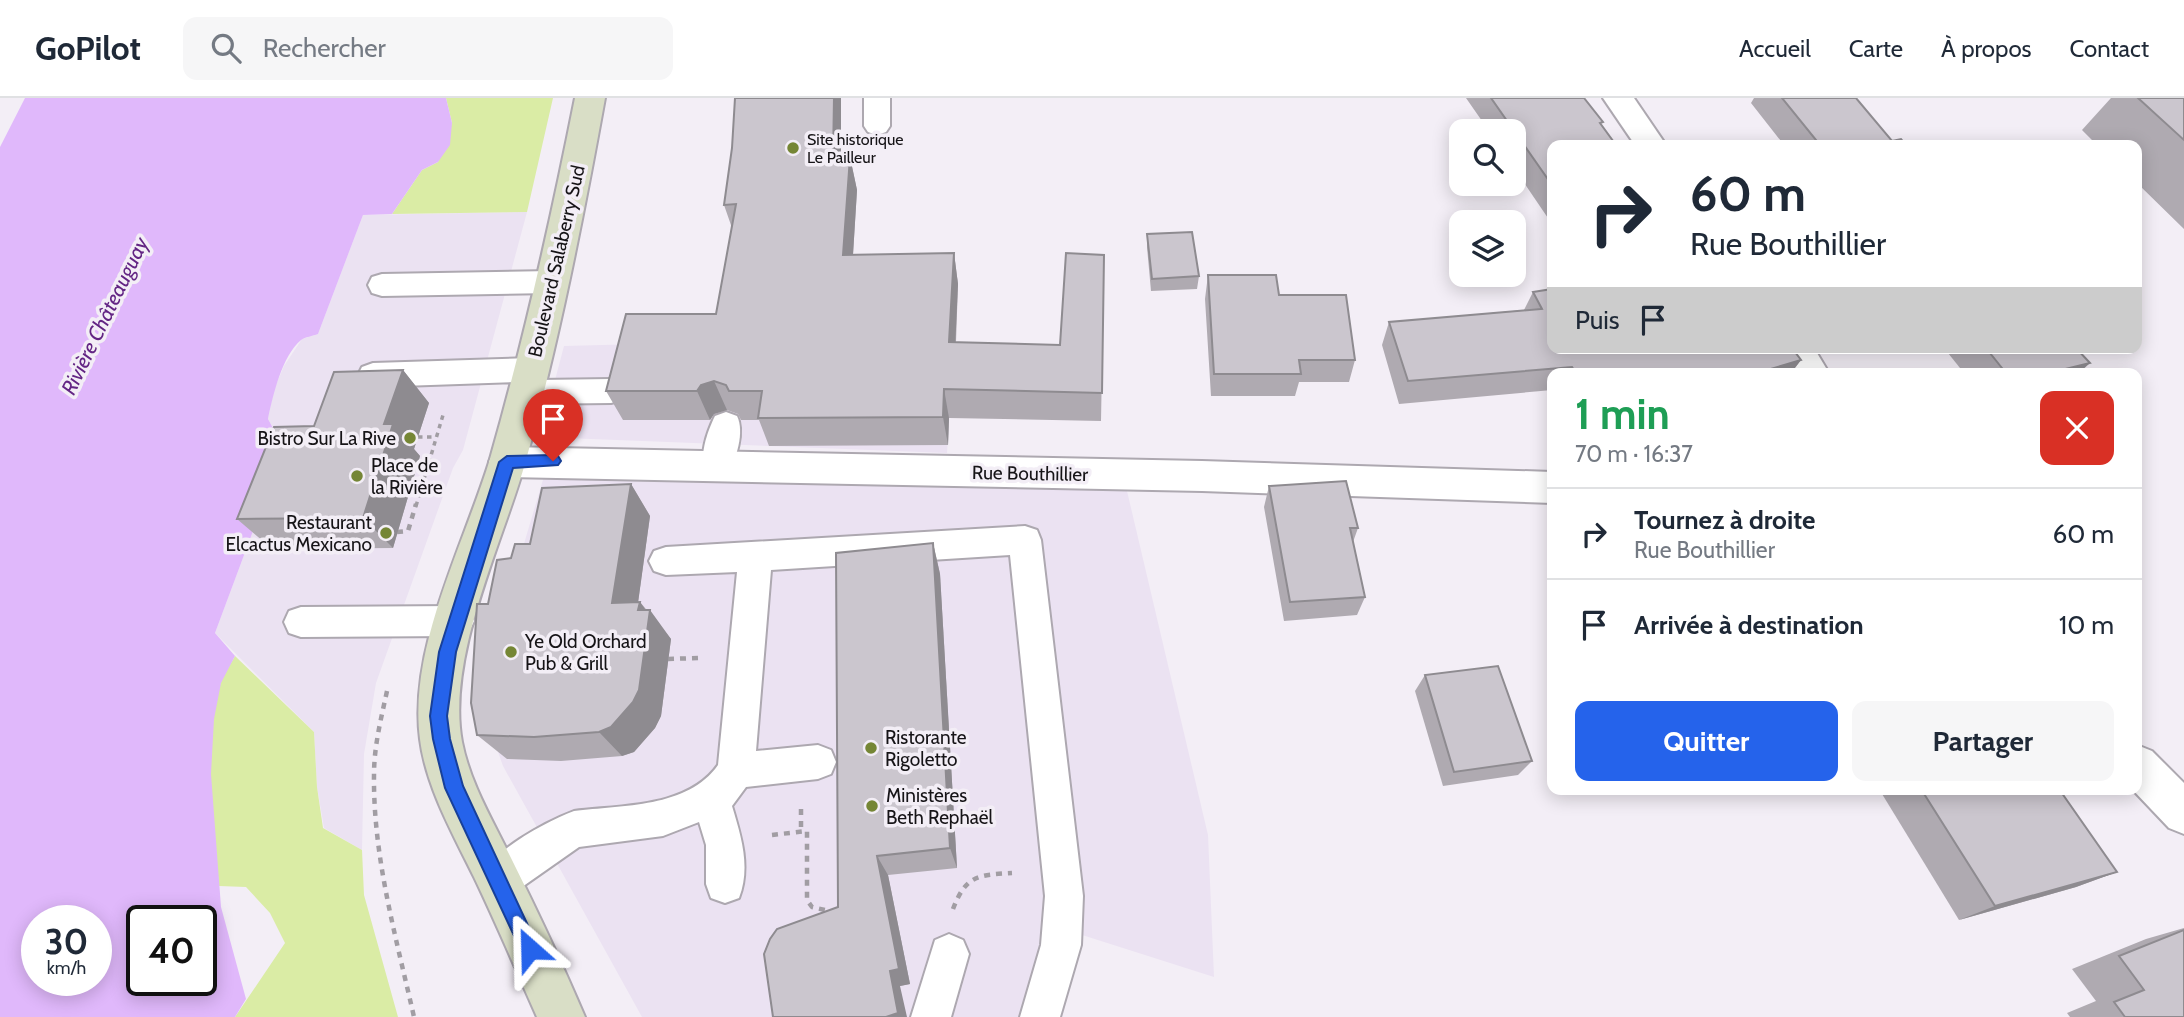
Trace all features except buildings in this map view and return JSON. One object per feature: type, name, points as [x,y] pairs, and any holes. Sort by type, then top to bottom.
[{"type":"street","name":"Boulevard Salaberry Sud","points":[[561,1017],[454,788],[441,739],[440,692],[457,621],[507,462],[528,381],[552,282],[590,98]]},
{"type":"street","points":[[1618,98],[1647,140]]},
{"type":"street","name":"Rue Bouthillier","points":[[507,462],[1228,477],[1547,488]]},
{"type":"street","points":[[2142,770],[2184,813]]},
{"type":"lane","points":[[877,98],[877,126]]},
{"type":"lane","points":[[382,285],[552,282]]},
{"type":"lane","points":[[373,375],[528,381],[611,391]]},
{"type":"lane","points":[[717,465],[726,425]]},
{"type":"lane","points":[[666,561],[1025,540],[1064,896],[1061,945],[1040,1017]]},
{"type":"lane","points":[[499,880],[540,849],[574,829],[663,818],[711,798],[731,781],[736,771],[755,557]]},
{"type":"lane","points":[[300,622],[457,621]]},
{"type":"lane","points":[[736,771],[818,762]]},
{"type":"lane","points":[[711,798],[725,845],[725,884]]},
{"type":"lane","points":[[931,1017],[949,954]]},
{"type":"path","points":[[418,437],[436,437]]},
{"type":"path","points":[[397,532],[408,531],[432,451]]},
{"type":"path","points":[[409,492],[421,491]]},
{"type":"path","points":[[668,659],[705,657]]},
{"type":"path","points":[[390,683],[377,735],[373,770],[376,844],[384,895],[414,1017]]},
{"type":"path","points":[[807,831],[807,900],[812,907],[838,914]]},
{"type":"shaded area","points":[[527,212],[463,450],[453,468],[376,683],[364,754],[362,850],[324,828],[317,787],[314,732],[215,633],[284,448],[268,419],[274,389],[284,366],[302,339],[318,334],[363,215]]},
{"type":"shaded area","points":[[954,344],[947,453],[540,437],[564,346]]},
{"type":"shaded area","points":[[545,473],[1127,491],[1208,835],[1214,977],[1079,934],[1058,1017],[642,1017],[503,766],[491,732],[515,574]]},
{"type":"green space","points":[[446,98],[553,98],[527,212],[392,214],[422,170],[438,162],[452,123]]},
{"type":"green space","points":[[235,656],[314,732],[317,787],[323,828],[362,850],[364,895],[398,1017],[235,1017],[285,943],[270,913],[246,887],[219,886],[211,785],[212,734],[220,685]]},
{"type":"water","name":"Rivière Châteauguay","points":[[25,98],[446,98],[452,123],[450,145],[438,162],[422,170],[392,214],[363,215],[318,334],[301,340],[284,366],[268,419],[284,448],[215,633],[235,656],[221,683],[214,719],[211,774],[221,907],[246,999],[235,1017],[0,1017],[0,147]]},
{"type":"place","name":"Site historique Le Pailleur","points":[[793,148]]},
{"type":"place","name":"Bistro Sur La Rive","points":[[410,438]]},
{"type":"place","name":"Place de la Rivière","points":[[357,476]]},
{"type":"place","name":"Restaurant Elcactus Mexicano","points":[[386,533]]},
{"type":"place","name":"Ye Old Orchard Pub & Grill","points":[[511,652]]},
{"type":"place","name":"Ristorante Rigoletto","points":[[871,748]]},
{"type":"place","name":"Ministères Beth Rephaël","points":[[872,806]]},
{"type":"route","points":[[530,949],[454,788],[441,739],[440,692],[447,652],[507,462],[553,461]]}]
